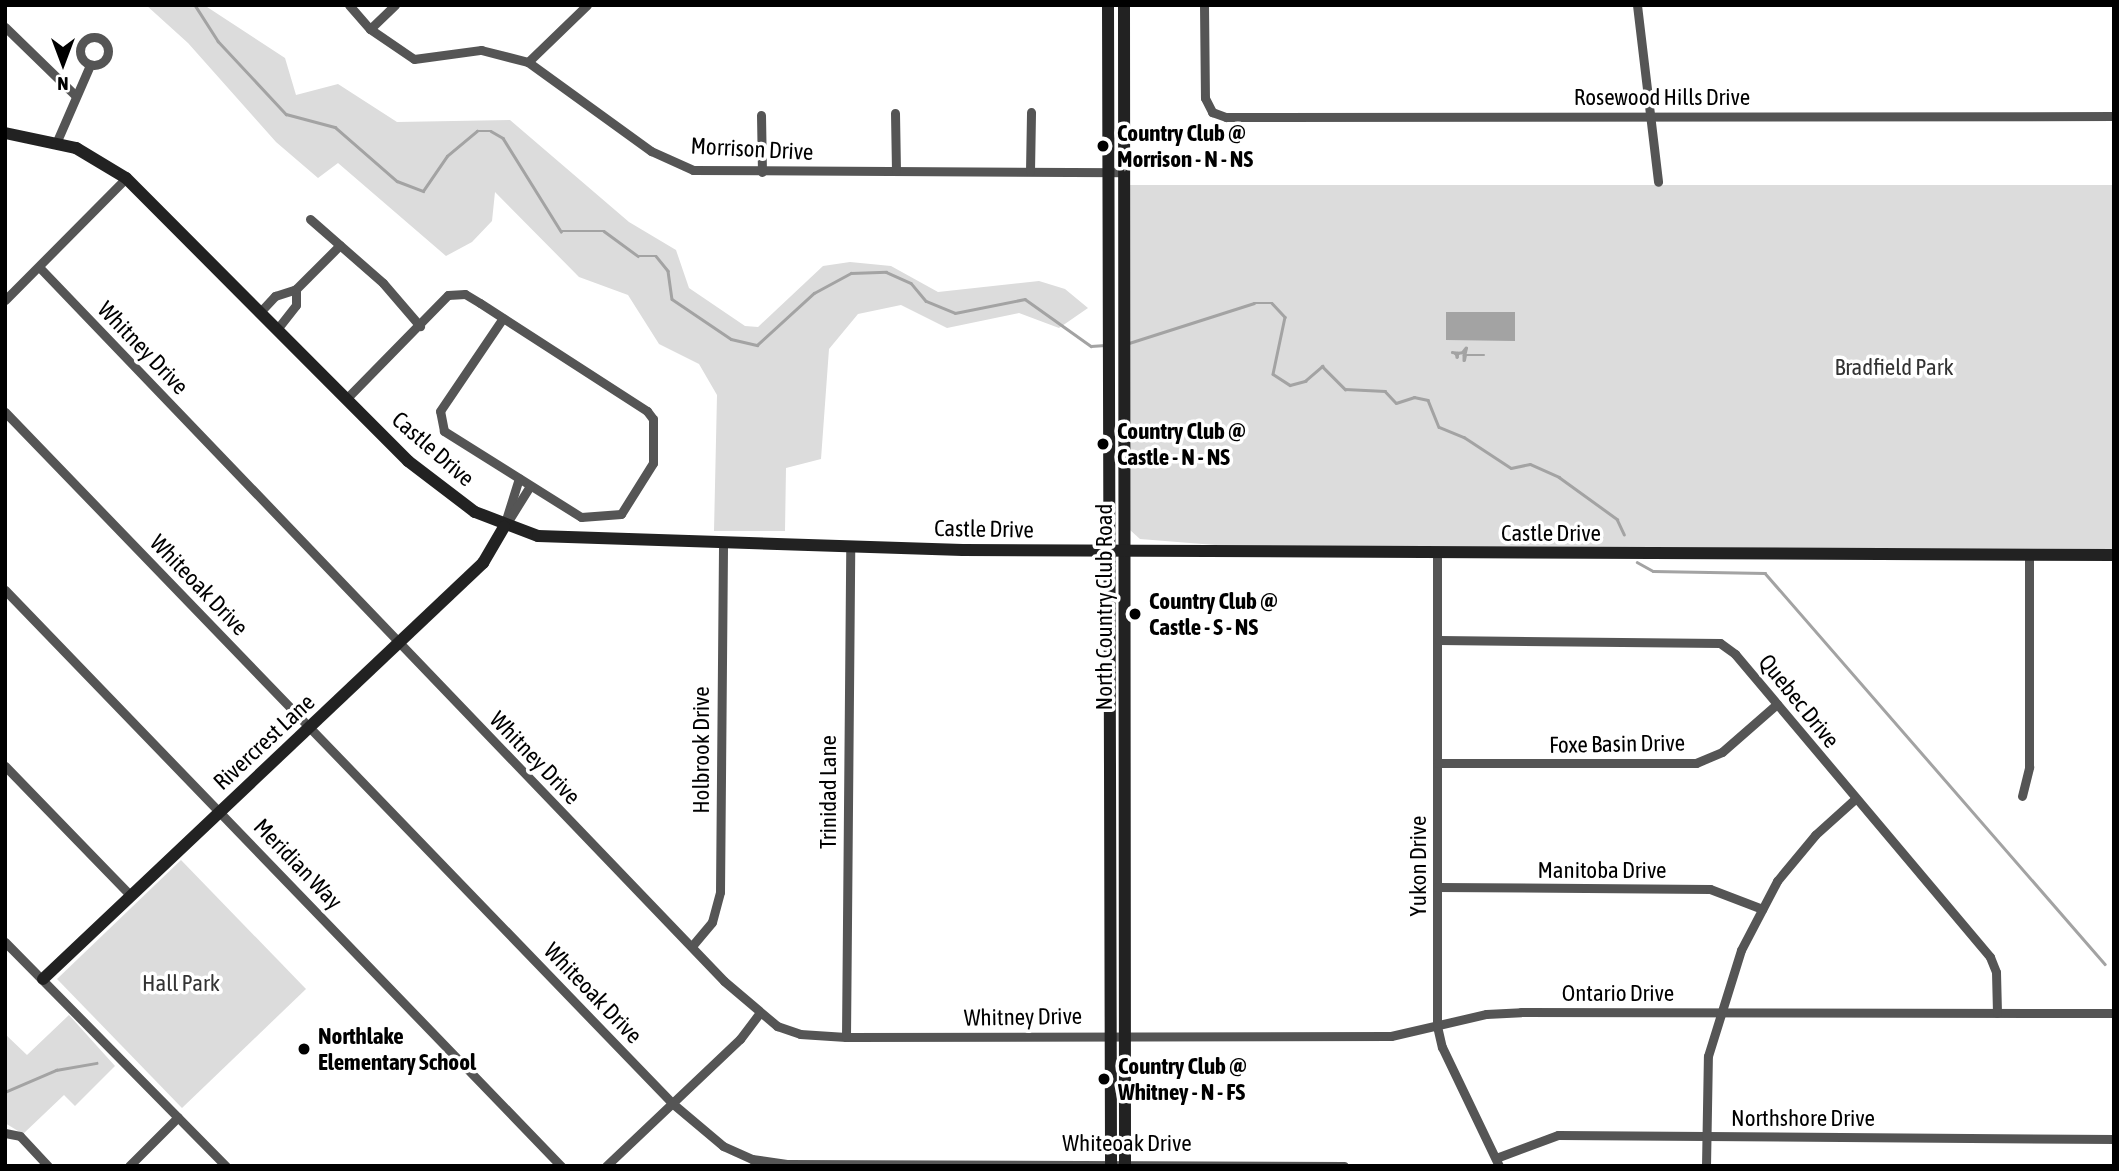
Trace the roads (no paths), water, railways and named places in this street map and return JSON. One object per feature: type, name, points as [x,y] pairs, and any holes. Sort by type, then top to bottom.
[{"type":"main road","name":"North Country Club Road","points":[[1108,5],[1111,1164]]},
{"type":"main road","name":"North Country Club Road","points":[[1124,5],[1125,1164]]},
{"type":"main road","name":"Castle Drive","points":[[5,133],[57,141],[126,178],[408,461],[475,512],[504,527],[567,539],[723,546],[1109,552],[2114,555]]},
{"type":"main road","points":[[1109,267],[1126,266]]},
{"type":"main road","name":"Rivercrest Lane","points":[[43,979],[488,558],[504,527]]},
{"type":"main road","points":[[1110,783],[1125,783]]},
{"type":"street","name":"Morrison Drive","points":[[349,5],[370,29],[414,59],[481,50],[528,62],[651,151],[686,168],[762,172],[1125,172]]},
{"type":"street","points":[[370,29],[395,5]]},
{"type":"street","points":[[528,62],[587,5]]},
{"type":"street","name":"Rosewood Hills Drive","points":[[1205,5],[1205,99],[1212,113],[1243,118],[2114,116]]},
{"type":"street","points":[[1637,5],[1658,182]]},
{"type":"street","points":[[5,27],[76,96]]},
{"type":"street","points":[[57,141],[90,65]]},
{"type":"street","points":[[895,113],[896,172]]},
{"type":"street","points":[[1030,172],[1031,113]]},
{"type":"street","points":[[761,115],[762,172]]},
{"type":"street","points":[[5,300],[40,268],[126,178]]},
{"type":"street","points":[[310,219],[340,245],[419,326]]},
{"type":"street","points":[[261,311],[275,296],[296,289],[340,245]]},
{"type":"street","name":"Whitney Drive","points":[[40,268],[759,1014],[800,1034],[846,1037],[1125,1035]]},
{"type":"street","points":[[278,328],[296,304],[296,289]]},
{"type":"street","points":[[347,398],[419,326],[457,293],[503,318],[653,419],[653,463],[621,514],[581,517],[458,441],[440,421],[440,411],[503,318]]},
{"type":"street","name":"Whiteoak Drive","points":[[5,412],[672,1103],[723,1146],[764,1162],[1344,1166]]},
{"type":"street","points":[[504,527],[519,478]]},
{"type":"street","points":[[504,527],[530,486]]},
{"type":"street","name":"Holbrook Drive","points":[[692,946],[712,922],[720,892],[723,546]]},
{"type":"street","name":"Trinidad Lane","points":[[846,1037],[849,548]]},
{"type":"street","name":"Yukon Drive","points":[[1437,554],[1437,1026],[1442,1048],[1498,1162]]},
{"type":"street","points":[[2022,796],[2028,767],[2029,556]]},
{"type":"street","name":"Meridian Way","points":[[5,590],[561,1166]]},
{"type":"street","name":"Quebec Drive","points":[[1439,639],[1720,643],[1777,704],[1854,799],[1990,957],[1996,972],[1997,1013]]},
{"type":"street","name":"Foxe Basin Drive","points":[[1438,763],[1696,763],[1722,752],[1777,704]]},
{"type":"street","points":[[5,766],[131,896]]},
{"type":"street","points":[[1706,1166],[1708,1056],[1718,1013],[1762,909],[1815,835],[1854,799]]},
{"type":"street","name":"Manitoba Drive","points":[[1437,887],[1710,889],[1762,909]]},
{"type":"street","points":[[5,942],[226,1166]]},
{"type":"street","name":"Ontario Drive","points":[[1125,1035],[1391,1037],[1437,1026],[1521,1012],[2114,1013]]},
{"type":"street","points":[[606,1166],[740,1039],[759,1014]]},
{"type":"street","points":[[129,1166],[178,1117]]},
{"type":"street","points":[[5,1133],[20,1136],[48,1166]]},
{"type":"street","name":"Northshore Drive","points":[[1498,1162],[1558,1135],[2114,1139]]},
{"type":"waterway","points":[[195,5],[218,41],[286,114],[335,127],[397,181],[423,191],[447,156],[477,131],[491,131],[503,138],[561,231],[604,231],[638,256],[656,256],[668,271],[672,299],[731,339],[757,345],[814,293],[851,273],[886,272],[911,283],[926,301],[955,313],[1025,299],[1091,346],[1105,345]]},
{"type":"waterway","points":[[1129,343],[1254,303],[1272,303],[1285,317],[1273,374],[1290,385],[1305,381],[1322,366],[1345,389],[1385,391],[1396,403],[1414,397],[1428,400],[1439,427],[1464,437],[1511,468],[1530,464],[1559,477],[1617,519],[1624,534]]},
{"type":"waterway","points":[[1455,353],[1465,352],[1466,348],[1463,352]]},
{"type":"waterway","points":[[1452,352],[1458,353],[1457,357],[1455,353]]},
{"type":"waterway","points":[[1464,355],[1484,355]]},
{"type":"waterway","points":[[1464,355],[1464,360],[1465,355]]},
{"type":"waterway","points":[[1637,562],[1653,571],[1765,573],[2105,964]]},
{"type":"waterway","points":[[5,1092],[56,1070],[96,1063]]},
{"type":"place","name":"Country Club @ Morrison - N - NS","points":[[1103,146]]},
{"type":"place","name":"Country Club @ Castle - N - NS","points":[[1103,444]]},
{"type":"place","name":"Country Club @ Castle - S - NS","points":[[1135,614]]},
{"type":"place","name":"Northlake Elementary School","points":[[304,1049]]},
{"type":"place","name":"Country Club @ Whitney - N - FS","points":[[1104,1079]]},
{"type":"park label","name":"Bradfield Park","points":[[1894,367]]},
{"type":"park label","name":"Hall Park","points":[[181,983]]}]
